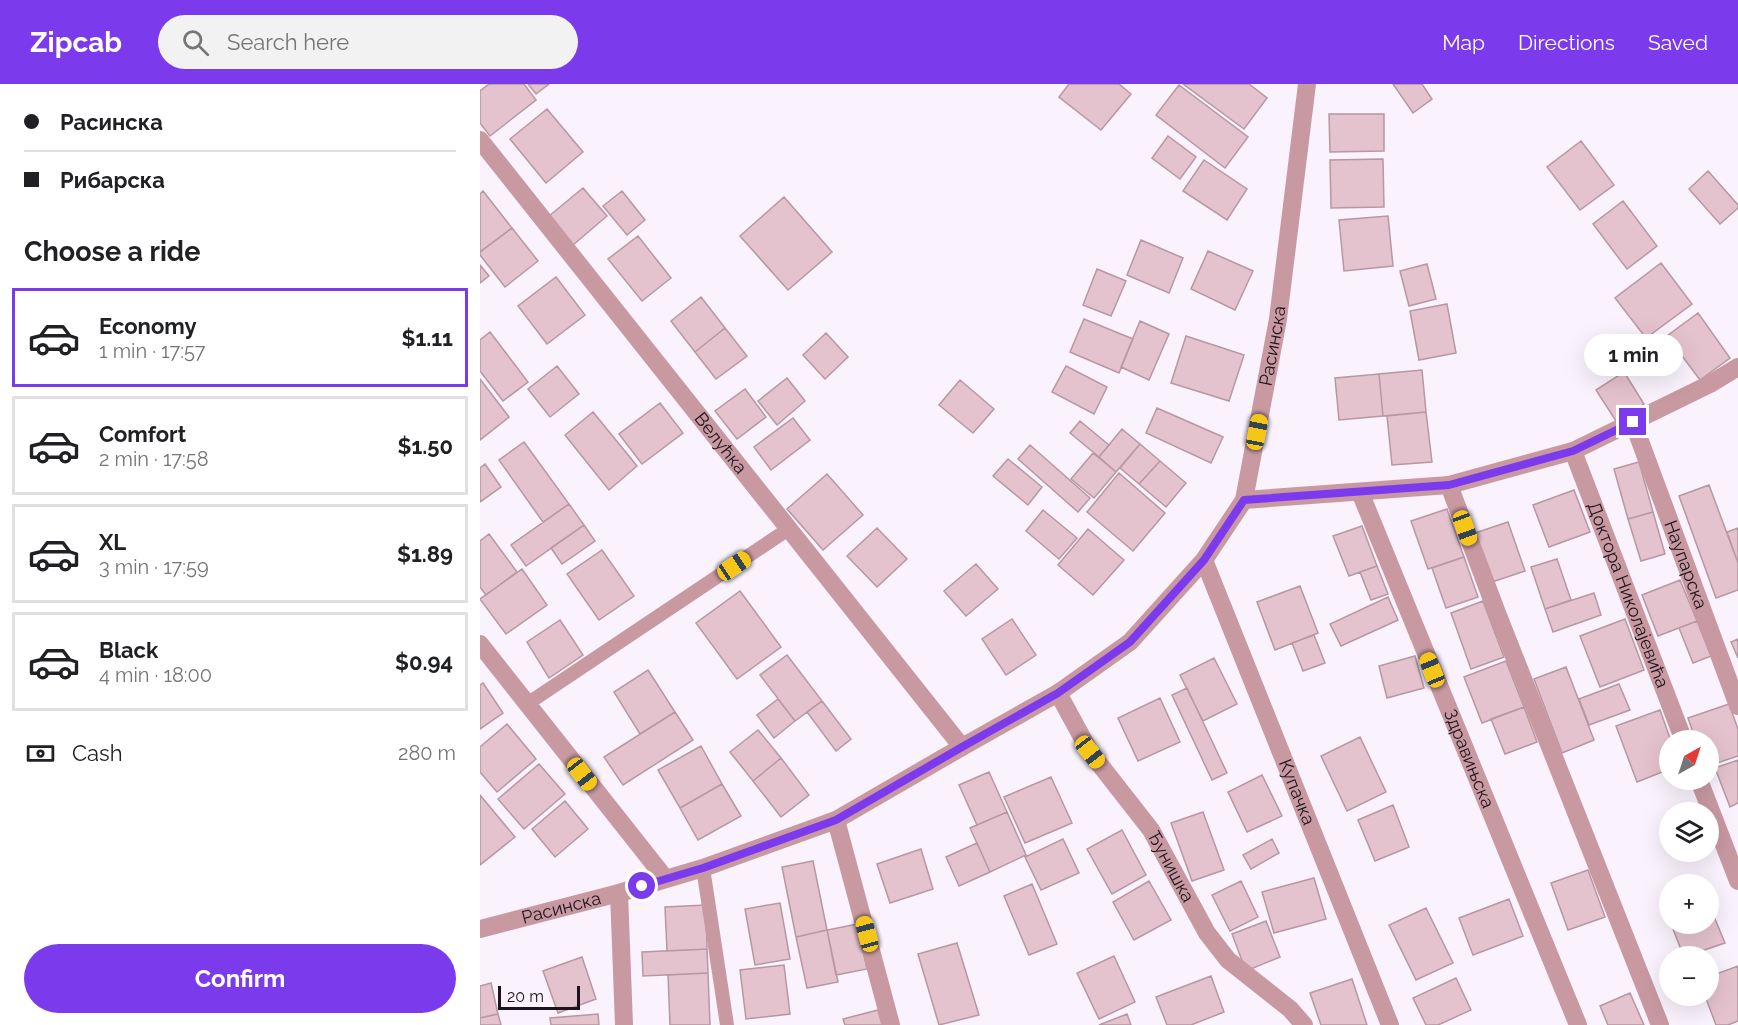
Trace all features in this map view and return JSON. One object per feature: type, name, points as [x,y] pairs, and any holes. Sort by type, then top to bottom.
[{"type":"street","name":"Расинска","points":[[480,929],[619,893],[703,868],[836,820],[1058,693],[1130,642],[1204,560],[1244,500],[1278,319],[1307,84]]},
{"type":"street","name":"Велућка","points":[[480,140],[962,747]]},
{"type":"street","points":[[1244,500],[1449,485],[1573,451],[1738,368]]},
{"type":"street","name":"Наупарска","points":[[1633,422],[1738,706]]},
{"type":"street","name":"Доктора Николајевића","points":[[1573,451],[1680,730]]},
{"type":"street","points":[[1449,485],[1497,613],[1660,1025]]},
{"type":"street","name":"Здравињска","points":[[1360,492],[1578,1025]]},
{"type":"street","name":"Купачка","points":[[1204,560],[1390,1025]]},
{"type":"street","points":[[480,644],[664,878]]},
{"type":"street","name":"Ђунишка","points":[[1058,693],[1090,752],[1151,830],[1207,933],[1228,960],[1290,1009],[1304,1025]]},
{"type":"street","points":[[1703,790],[1738,881]]},
{"type":"street","points":[[836,820],[891,1025]]},
{"type":"street","points":[[619,893],[624,1025]]},
{"type":"lane","points":[[527,704],[790,528]]},
{"type":"lane","points":[[703,868],[727,1025]]},
{"type":"building","points":[[489,84],[524,84],[536,100],[490,136],[480,123],[480,91]]},
{"type":"building","points":[[528,84],[549,84],[536,94]]},
{"type":"building","points":[[1069,84],[1119,84],[1131,94],[1101,130],[1059,97]]},
{"type":"building","points":[[1183,84],[1249,84],[1267,98],[1244,129]]},
{"type":"building","points":[[1393,84],[1422,84],[1432,99],[1413,113]]},
{"type":"building","points":[[1179,85],[1248,137],[1225,168],[1156,115]]},
{"type":"building","points":[[547,109],[583,152],[546,183],[510,139]]},
{"type":"building","points":[[1329,114],[1384,114],[1384,151],[1330,152]]},
{"type":"building","points":[[1168,136],[1196,157],[1180,179],[1152,158]]},
{"type":"building","points":[[1581,141],[1614,185],[1580,210],[1547,167]]},
{"type":"building","points":[[1383,159],[1384,207],[1331,208],[1330,160]]},
{"type":"building","points":[[1204,160],[1247,189],[1227,220],[1183,191]]},
{"type":"building","points":[[1708,171],[1738,205],[1738,208],[1720,224],[1689,189]]},
{"type":"building","points":[[583,188],[607,216],[573,245],[549,216]]},
{"type":"building","points":[[483,191],[512,228],[480,252],[480,194]]},
{"type":"building","points":[[622,191],[645,220],[627,235],[603,206]]},
{"type":"building","points":[[784,197],[832,252],[788,290],[740,236]]},
{"type":"building","points":[[1623,201],[1657,246],[1627,269],[1593,224]]},
{"type":"building","points":[[1388,216],[1393,266],[1344,271],[1339,220]]},
{"type":"building","points":[[512,228],[538,261],[505,287],[480,252]]},
{"type":"building","points":[[638,236],[671,278],[642,301],[608,259]]},
{"type":"building","points":[[1141,240],[1183,258],[1169,293],[1127,275]]},
{"type":"building","points":[[1208,251],[1253,271],[1235,310],[1191,289]]},
{"type":"building","points":[[1661,263],[1692,304],[1646,338],[1615,298]]},
{"type":"building","points":[[1427,264],[1436,299],[1409,306],[1400,271]]},
{"type":"building","points":[[480,265],[489,276],[480,283]]},
{"type":"building","points":[[1097,269],[1126,281],[1111,316],[1083,305]]},
{"type":"building","points":[[556,277],[585,315],[547,344],[518,306]]},
{"type":"building","points":[[701,297],[725,328],[695,352],[671,321]]},
{"type":"building","points":[[1447,304],[1456,353],[1419,360],[1410,311]]},
{"type":"building","points":[[1698,313],[1730,358],[1700,380],[1667,336]]},
{"type":"building","points":[[1084,319],[1133,339],[1119,373],[1070,352]]},
{"type":"building","points":[[1140,321],[1169,334],[1149,380],[1121,367]]},
{"type":"building","points":[[725,328],[747,356],[716,379],[695,352]]},
{"type":"building","points":[[490,332],[528,382],[503,401],[480,371],[480,340]]},
{"type":"building","points":[[826,333],[848,357],[825,379],[803,355]]},
{"type":"building","points":[[1186,336],[1244,355],[1229,401],[1171,383]]},
{"type":"building","points":[[557,366],[579,394],[550,417],[528,389]]},
{"type":"building","points":[[1066,366],[1107,387],[1094,414],[1052,392]]},
{"type":"building","points":[[1422,370],[1426,412],[1383,416],[1379,374]]},
{"type":"building","points":[[1624,372],[1644,404],[1616,421],[1596,390]]},
{"type":"building","points":[[1379,374],[1383,416],[1339,420],[1335,378]]},
{"type":"building","points":[[787,378],[805,401],[777,425],[758,401]]},
{"type":"building","points":[[480,379],[509,417],[480,440]]},
{"type":"building","points":[[960,380],[994,409],[973,433],[939,405]]},
{"type":"building","points":[[745,389],[766,417],[737,439],[715,411]]},
{"type":"building","points":[[660,403],[683,433],[642,464],[619,434]]},
{"type":"building","points":[[1157,408],[1223,437],[1211,463],[1146,433]]},
{"type":"building","points":[[593,412],[637,466],[609,490],[565,435]]},
{"type":"building","points":[[1426,412],[1432,462],[1392,465],[1387,416]]},
{"type":"building","points":[[793,418],[810,440],[771,470],[754,447]]},
{"type":"building","points":[[1080,421],[1109,445],[1099,457],[1070,433]]},
{"type":"building","points":[[1122,429],[1140,444],[1116,472],[1099,457]]},
{"type":"building","points":[[524,442],[569,504],[543,522],[499,460]]},
{"type":"building","points":[[1140,444],[1160,461],[1139,484],[1120,468]]},
{"type":"building","points":[[1030,445],[1090,498],[1078,512],[1018,459]]},
{"type":"building","points":[[1093,453],[1116,472],[1094,498],[1071,479]]},
{"type":"building","points":[[1008,459],[1042,487],[1028,505],[993,476]]},
{"type":"building","points":[[1160,461],[1186,483],[1166,507],[1139,484]]},
{"type":"building","points":[[1639,462],[1653,512],[1628,519],[1614,469]]},
{"type":"building","points":[[485,464],[501,487],[480,502],[480,468]]},
{"type":"building","points":[[1119,473],[1165,513],[1133,551],[1087,512]]},
{"type":"building","points":[[827,474],[863,515],[823,550],[787,509]]},
{"type":"building","points":[[1709,485],[1738,563],[1738,590],[1716,598],[1679,496]]},
{"type":"building","points":[[1574,490],[1590,532],[1549,547],[1533,505]]},
{"type":"building","points":[[569,504],[584,525],[526,566],[511,545]]},
{"type":"building","points":[[1447,509],[1464,557],[1428,569],[1411,521]]},
{"type":"building","points":[[1043,510],[1077,538],[1059,559],[1026,531]]},
{"type":"building","points":[[1653,512],[1665,554],[1641,561],[1628,519]]},
{"type":"building","points":[[1508,522],[1525,571],[1492,582],[1475,533]]},
{"type":"building","points":[[584,525],[595,541],[562,564],[551,548]]},
{"type":"building","points":[[1362,526],[1377,566],[1349,576],[1333,536]]},
{"type":"building","points":[[877,528],[907,559],[877,587],[847,556]]},
{"type":"building","points":[[1738,528],[1738,563],[1727,532]]},
{"type":"building","points":[[1088,529],[1124,560],[1093,595],[1058,565]]},
{"type":"building","points":[[489,534],[517,572],[486,595],[480,587],[480,541]]},
{"type":"building","points":[[602,550],[634,596],[599,620],[567,574]]},
{"type":"building","points":[[1464,557],[1478,597],[1446,608],[1432,568]]},
{"type":"building","points":[[1557,559],[1571,600],[1545,609],[1531,567]]},
{"type":"building","points":[[976,564],[998,589],[966,616],[944,591]]},
{"type":"building","points":[[1377,566],[1388,594],[1371,600],[1360,572]]},
{"type":"building","points":[[522,569],[547,605],[506,634],[480,599]]},
{"type":"building","points":[[1680,580],[1697,621],[1658,636],[1642,595]]},
{"type":"building","points":[[1300,586],[1318,633],[1275,650],[1257,602]]},
{"type":"building","points":[[740,591],[781,647],[737,679],[696,623]]},
{"type":"building","points":[[1594,593],[1601,615],[1553,632],[1545,609]]},
{"type":"building","points":[[1388,597],[1398,620],[1341,646],[1330,624]]},
{"type":"building","points":[[1483,601],[1504,657],[1471,669],[1451,613]]},
{"type":"building","points":[[1012,619],[1036,655],[1006,675],[982,639]]},
{"type":"building","points":[[1625,619],[1644,670],[1600,687],[1580,636]]},
{"type":"building","points":[[560,620],[583,655],[549,678],[527,642]]},
{"type":"building","points":[[1697,621],[1711,656],[1693,663],[1679,628]]},
{"type":"building","points":[[1314,635],[1325,663],[1303,671],[1292,643]]},
{"type":"building","points":[[1738,639],[1738,658],[1731,642]]},
{"type":"building","points":[[787,655],[822,701],[795,721],[760,675]]},
{"type":"building","points":[[1415,656],[1424,688],[1387,698],[1379,666]]},
{"type":"building","points":[[1214,658],[1237,704],[1203,721],[1180,675]]},
{"type":"building","points":[[1506,661],[1524,707],[1482,723],[1464,677]]},
{"type":"building","points":[[1566,667],[1594,740],[1562,753],[1534,679]]},
{"type":"building","points":[[648,670],[675,712],[640,734],[614,692]]},
{"type":"building","points":[[483,683],[503,713],[480,729],[480,685]]},
{"type":"building","points":[[1619,684],[1630,710],[1589,725],[1579,699]]},
{"type":"building","points":[[1187,688],[1227,773],[1212,780],[1172,695]]},
{"type":"building","points":[[1160,698],[1180,742],[1138,761],[1118,718]]},
{"type":"building","points":[[778,699],[795,721],[774,738],[757,715]]},
{"type":"building","points":[[822,701],[851,739],[836,751],[807,712]]},
{"type":"building","points":[[1729,704],[1738,729],[1738,756],[1719,762],[1719,730],[1692,730],[1688,718]]},
{"type":"building","points":[[1524,707],[1537,742],[1505,754],[1491,719]]},
{"type":"building","points":[[1660,710],[1667,730],[1659,730],[1659,773],[1637,782],[1616,726]]},
{"type":"building","points":[[675,712],[693,740],[623,785],[604,757]]},
{"type":"building","points":[[507,724],[536,759],[497,792],[480,772],[480,747]]},
{"type":"building","points":[[758,730],[781,758],[753,781],[730,752]]},
{"type":"building","points":[[1360,737],[1386,792],[1347,811],[1321,756]]},
{"type":"building","points":[[701,746],[722,784],[680,808],[658,770]]},
{"type":"building","points":[[781,758],[809,795],[781,817],[753,781]]},
{"type":"building","points":[[1738,760],[1738,803],[1730,807],[1719,778],[1719,767]]},
{"type":"building","points":[[539,764],[565,794],[524,829],[498,799]]},
{"type":"building","points":[[989,772],[1007,812],[977,825],[959,785]]},
{"type":"building","points":[[1262,775],[1282,816],[1247,832],[1228,792]]},
{"type":"building","points":[[1051,777],[1072,823],[1025,843],[1004,797]]},
{"type":"building","points":[[722,784],[741,816],[698,840],[680,808]]},
{"type":"building","points":[[480,795],[515,837],[480,865]]},
{"type":"building","points":[[565,801],[588,829],[555,857],[532,829]]},
{"type":"building","points":[[1393,805],[1409,847],[1375,861],[1358,820]]},
{"type":"building","points":[[1007,812],[1026,855],[990,872],[970,828]]},
{"type":"building","points":[[1203,812],[1224,870],[1192,881],[1171,823]]},
{"type":"building","points":[[1122,830],[1146,875],[1112,894],[1087,849]]},
{"type":"building","points":[[1063,839],[1079,873],[1041,890],[1025,857]]},
{"type":"building","points":[[1272,839],[1279,853],[1251,869],[1243,855]]},
{"type":"building","points":[[977,843],[990,872],[959,886],[946,857]]},
{"type":"building","points":[[921,849],[933,889],[890,903],[877,864]]},
{"type":"building","points":[[813,861],[827,930],[796,937],[782,867]]},
{"type":"building","points":[[1588,870],[1605,917],[1568,930],[1551,883]]},
{"type":"building","points":[[1314,878],[1326,919],[1274,933],[1262,892]]},
{"type":"building","points":[[1149,881],[1171,920],[1134,940],[1113,902]]},
{"type":"building","points":[[1241,881],[1258,917],[1230,931],[1212,895]]},
{"type":"building","points":[[1032,884],[1057,944],[1029,955],[1004,896]]},
{"type":"building","points":[[1509,899],[1523,936],[1473,955],[1459,918]]},
{"type":"building","points":[[780,903],[790,959],[755,965],[745,909]]},
{"type":"building","points":[[706,905],[707,949],[667,951],[665,907]]},
{"type":"building","points":[[1426,908],[1453,963],[1416,980],[1389,925]]},
{"type":"building","points":[[1266,921],[1280,957],[1246,971],[1232,934]]},
{"type":"building","points":[[858,924],[867,969],[836,975],[827,930]]},
{"type":"building","points":[[1719,929],[1725,943],[1716,946],[1680,946],[1675,934],[1719,934]]},
{"type":"building","points":[[827,930],[838,982],[807,988],[796,937]]},
{"type":"building","points":[[957,943],[979,1015],[939,1025],[918,954]]},
{"type":"building","points":[[707,949],[708,973],[643,976],[642,952]]},
{"type":"building","points":[[1114,956],[1135,1002],[1099,1019],[1077,973]]},
{"type":"building","points":[[582,957],[596,999],[558,1013],[543,971]]},
{"type":"building","points":[[784,965],[790,1014],[746,1019],[740,970]]},
{"type":"building","points":[[1738,966],[1738,1021],[1728,1025],[1716,1025],[1709,1006],[1719,1006],[1719,973]]},
{"type":"building","points":[[708,973],[710,1025],[670,1025],[668,975]]},
{"type":"building","points":[[1211,976],[1224,1012],[1191,1025],[1167,1025],[1156,997]]},
{"type":"building","points":[[1456,978],[1471,1010],[1438,1025],[1426,1025],[1413,998]]},
{"type":"building","points":[[1352,979],[1367,1025],[1321,1025],[1310,993]]},
{"type":"building","points":[[491,983],[498,1014],[480,1018],[480,986]]},
{"type":"building","points":[[1630,993],[1644,1025],[1608,1025],[1600,1006]]},
{"type":"building","points":[[878,1010],[882,1025],[845,1025],[843,1019]]},
{"type":"building","points":[[498,1014],[501,1025],[480,1025],[480,1018]]},
{"type":"building","points":[[598,1014],[599,1025],[551,1025],[550,1018]]},
{"type":"building","points":[[1127,1014],[1131,1025],[1099,1025]]},
{"type":"route","points":[[642,886],[703,868],[836,820],[1058,693],[1130,642],[1204,560],[1244,500],[1449,485],[1573,451],[1633,422]]}]
